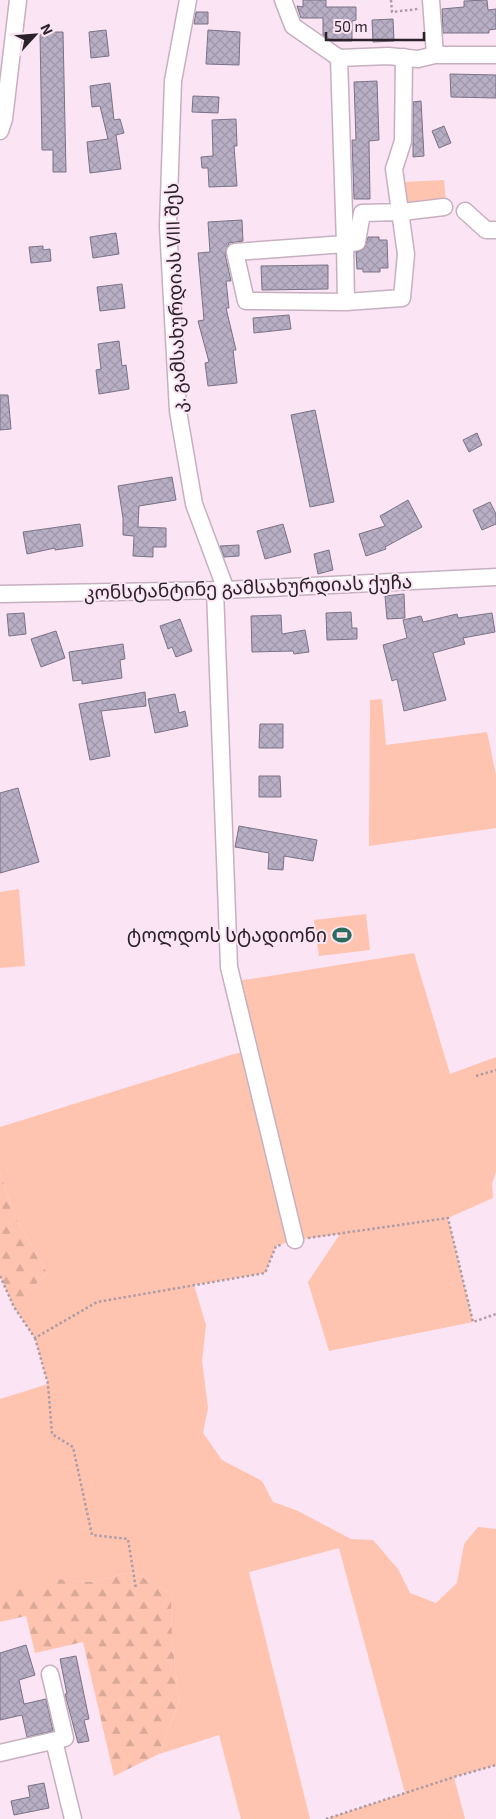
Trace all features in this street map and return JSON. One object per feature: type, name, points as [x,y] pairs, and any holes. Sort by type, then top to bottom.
[{"type":"street","points":[[0,131],[4,119],[6,51],[18,0]]},
{"type":"street","name":"კ. გამსახურდიას VIII შეს","points":[[188,0],[173,82],[168,226],[178,411],[194,504],[220,590]]},
{"type":"street","points":[[283,0],[294,26],[339,58],[388,56],[418,59],[435,55],[496,55]]},
{"type":"street","points":[[431,1],[435,55]]},
{"type":"street","points":[[339,58],[346,302]]},
{"type":"street","points":[[404,58],[403,141],[394,168],[397,198],[402,212],[406,254],[402,298],[346,302],[246,300],[235,252],[358,242],[362,213],[402,212],[444,207]]},
{"type":"street","points":[[465,211],[486,230],[496,230]]},
{"type":"street","name":"კონსტანტინე გამსახურდიას ქუჩა","points":[[0,594],[220,590],[496,577]]},
{"type":"street","points":[[220,590],[228,967],[295,1240]]},
{"type":"street","points":[[0,1753],[65,1738],[50,1674]]},
{"type":"street","points":[[54,1741],[73,1819]]},
{"type":"path","points":[[391,0],[392,12],[415,11],[431,1]]},
{"type":"path","points":[[476,1076],[496,1070]]},
{"type":"path","points":[[35,1338],[97,1302],[265,1273],[276,1246],[295,1240],[448,1218],[473,1322],[496,1314]]},
{"type":"path","points":[[0,1276],[14,1307],[35,1338],[48,1384],[52,1434],[73,1447],[92,1535],[128,1539],[136,1589]]},
{"type":"path","points":[[326,1819],[496,1765]]},
{"type":"green space","points":[[444,180],[446,202],[406,205],[404,182]]},
{"type":"green space","points":[[382,699],[386,745],[487,732],[496,775],[496,828],[369,846],[370,700]]},
{"type":"green space","points":[[19,889],[25,966],[0,968],[0,892]]},
{"type":"green space","name":"ტოლდოს სტადიონი","points":[[366,914],[370,950],[319,956],[314,920]]},
{"type":"green space","points":[[414,953],[450,1074],[496,1057],[496,1172],[492,1184],[493,1198],[448,1218],[473,1322],[329,1351],[308,1282],[340,1234],[295,1240],[276,1246],[265,1273],[194,1285],[206,1325],[202,1361],[208,1408],[203,1433],[222,1460],[262,1481],[273,1502],[296,1510],[351,1539],[373,1540],[398,1569],[410,1593],[436,1603],[457,1583],[464,1544],[478,1527],[496,1529],[496,1765],[454,1777],[465,1819],[326,1819],[405,1793],[339,1548],[249,1572],[310,1819],[241,1819],[219,1735],[159,1754],[179,1702],[172,1637],[171,1593],[133,1572],[91,1582],[58,1579],[0,1608],[0,1399],[48,1384],[35,1338],[14,1307],[47,1273],[16,1219],[0,1173],[0,1127],[234,1054],[249,1051],[232,980],[244,980]]},
{"type":"green space","points":[[0,1173],[16,1219],[47,1273],[14,1307],[0,1276]]},
{"type":"green space","points":[[133,1572],[171,1593],[172,1637],[179,1702],[159,1754],[114,1776],[83,1642],[35,1653],[26,1616],[0,1622],[0,1608],[11,1590],[58,1579],[91,1582]]},
{"type":"building","points":[[303,0],[326,0],[326,7],[356,7],[356,20],[352,21],[352,41],[332,41],[323,35],[323,18],[301,18],[297,6],[303,7]]},
{"type":"building","points":[[487,0],[488,10],[496,9],[496,29],[489,30],[489,33],[443,33],[442,9],[464,7],[464,1]]},
{"type":"building","points":[[196,12],[208,12],[208,24],[194,24]]},
{"type":"building","points":[[393,19],[394,41],[373,42],[372,20]]},
{"type":"building","points":[[106,30],[109,56],[91,58],[89,32]]},
{"type":"building","points":[[208,30],[240,32],[239,65],[206,64]]},
{"type":"building","points":[[40,32],[63,32],[66,172],[53,172],[53,150],[42,150]]},
{"type":"building","points":[[450,74],[496,75],[496,98],[451,97]]},
{"type":"building","points":[[377,81],[379,140],[369,141],[370,199],[354,199],[352,140],[356,140],[354,82]]},
{"type":"building","points":[[110,83],[114,120],[120,119],[124,133],[116,135],[121,169],[90,173],[87,142],[108,139],[100,106],[92,107],[90,86]]},
{"type":"building","points":[[193,96],[219,97],[218,113],[192,112]]},
{"type":"building","points":[[421,101],[424,156],[413,157],[413,102]]},
{"type":"building","points":[[236,119],[237,146],[234,146],[237,186],[209,187],[208,168],[202,168],[201,157],[213,156],[212,120]]},
{"type":"building","points":[[444,126],[451,143],[439,148],[432,131]]},
{"type":"building","points":[[242,220],[243,241],[229,243],[225,254],[231,281],[226,281],[229,308],[226,308],[236,350],[233,350],[237,383],[208,386],[205,363],[209,362],[198,321],[204,320],[198,253],[210,252],[208,222]]},
{"type":"building","points":[[116,233],[119,254],[93,258],[90,237]]},
{"type":"building","points":[[368,237],[379,237],[379,240],[387,240],[388,268],[380,268],[380,272],[363,272],[363,269],[357,269],[356,252],[364,249]]},
{"type":"building","points":[[43,246],[43,250],[50,249],[51,261],[31,263],[29,247]]},
{"type":"building","points":[[328,265],[328,289],[262,290],[261,266]]},
{"type":"building","points":[[122,284],[125,308],[100,311],[97,287]]},
{"type":"building","points":[[289,315],[291,329],[254,333],[253,318]]},
{"type":"building","points":[[119,341],[122,366],[126,365],[129,389],[99,394],[96,370],[101,369],[98,344]]},
{"type":"building","points":[[0,395],[8,395],[11,429],[0,430]]},
{"type":"building","points":[[315,410],[334,502],[310,507],[291,415]]},
{"type":"building","points":[[477,433],[482,445],[469,452],[463,440]]},
{"type":"building","points":[[172,477],[176,500],[139,506],[138,527],[166,528],[166,547],[153,547],[153,557],[133,556],[134,536],[123,535],[123,518],[118,486]]},
{"type":"building","points":[[408,500],[422,527],[385,547],[386,549],[366,556],[359,534],[385,526],[380,516]]},
{"type":"building","points":[[490,502],[496,514],[496,524],[482,530],[473,510]]},
{"type":"building","points":[[80,524],[83,546],[55,550],[55,548],[27,554],[23,532]]},
{"type":"building","points":[[283,524],[291,552],[265,559],[257,531]]},
{"type":"building","points":[[239,545],[239,556],[224,557],[220,546]]},
{"type":"building","points":[[329,550],[333,570],[318,574],[314,554]]},
{"type":"building","points":[[404,594],[405,618],[387,619],[385,596]]},
{"type":"building","points":[[351,612],[352,628],[357,628],[357,639],[327,640],[326,613]]},
{"type":"building","points":[[24,613],[26,634],[9,636],[7,614]]},
{"type":"building","points":[[492,613],[495,632],[463,638],[465,644],[433,653],[446,700],[404,711],[397,679],[392,681],[383,645],[407,638],[403,620],[421,616],[423,622],[457,614],[458,618]]},
{"type":"building","points":[[281,615],[282,634],[305,630],[309,652],[294,654],[293,651],[252,652],[251,616]]},
{"type":"building","points":[[180,619],[192,651],[176,657],[172,647],[168,649],[160,626]]},
{"type":"building","points":[[56,631],[65,658],[41,667],[31,639]]},
{"type":"building","points":[[123,644],[125,659],[120,660],[122,678],[82,684],[82,680],[73,681],[69,652]]},
{"type":"building","points":[[145,692],[146,706],[101,711],[110,756],[90,760],[79,704]]},
{"type":"building","points":[[175,694],[179,713],[185,711],[188,726],[155,733],[148,699]]},
{"type":"building","points":[[260,724],[283,724],[283,748],[259,748]]},
{"type":"building","points":[[259,776],[280,776],[281,797],[259,797]]},
{"type":"building","points":[[18,788],[39,862],[0,873],[0,793]]},
{"type":"building","points":[[239,826],[317,840],[313,861],[284,856],[283,870],[268,869],[269,853],[235,847]]},
{"type":"building","points":[[26,1645],[35,1675],[19,1680],[24,1704],[46,1699],[53,1731],[27,1737],[22,1715],[0,1720],[0,1653]]},
{"type":"building","points":[[76,1656],[89,1719],[84,1720],[89,1741],[78,1743],[65,1694],[67,1694],[60,1659]]},
{"type":"building","points":[[44,1783],[49,1808],[14,1815],[11,1801],[30,1797],[28,1786]]},
{"type":"place","name":"ტოლდოს სტადიონი","points":[[342,935]]}]
